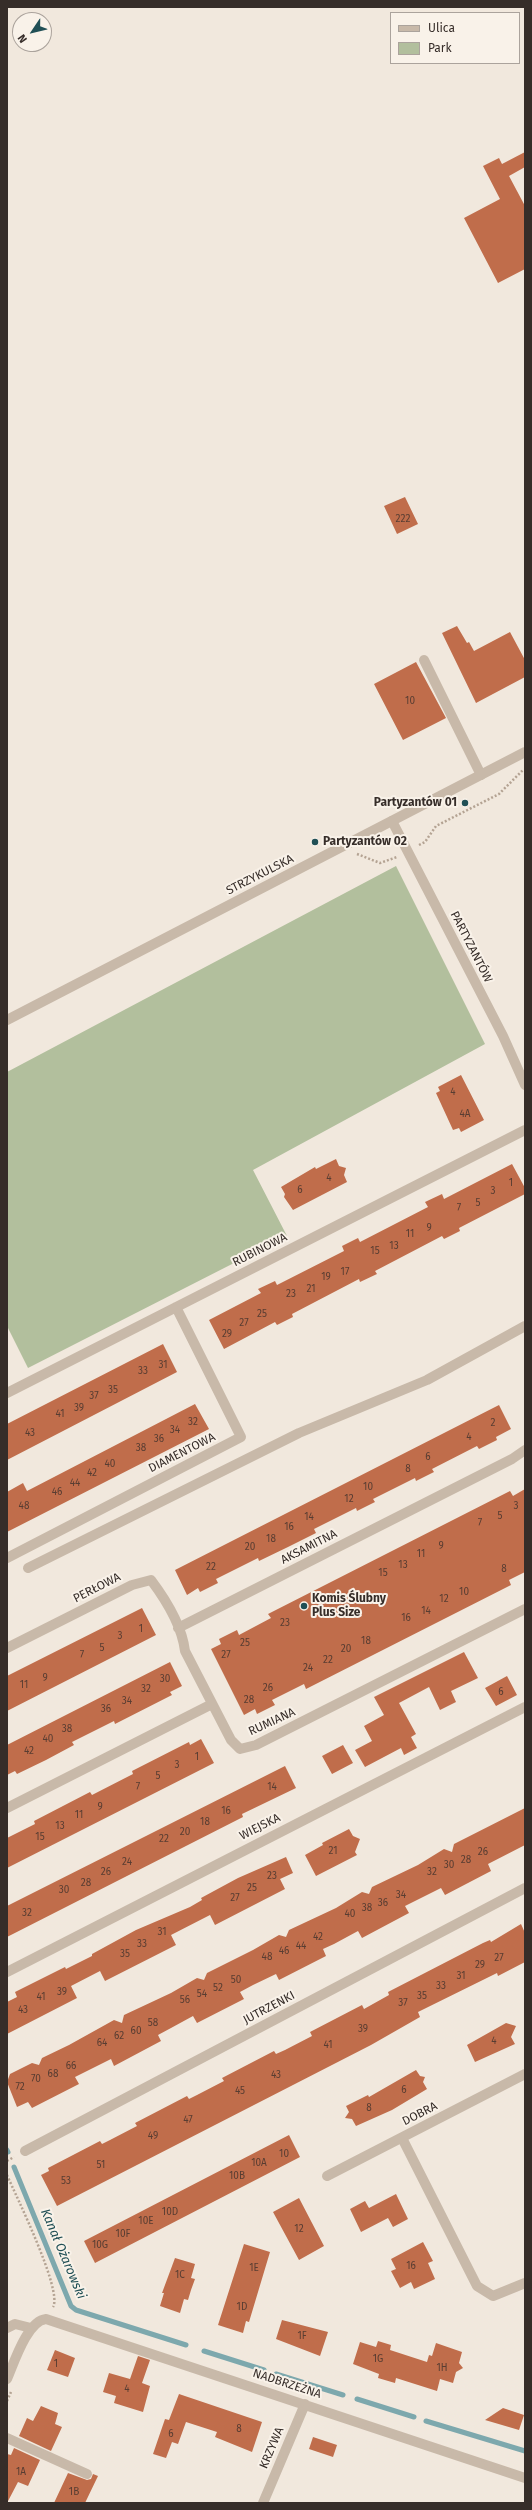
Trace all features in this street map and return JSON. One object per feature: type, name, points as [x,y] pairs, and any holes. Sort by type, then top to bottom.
[{"type":"street","points":[[424,660],[481,775]]},
{"type":"street","name":"STRZYKULSKA","points":[[7,1020],[525,752]]},
{"type":"street","name":"PARTYZANTÓW","points":[[392,822],[503,1036],[525,1085]]},
{"type":"street","name":"RUBINOWA","points":[[7,1393],[525,1130]]},
{"type":"street","name":"DIAMENTOWA","points":[[7,1558],[241,1437],[176,1307]]},
{"type":"street","points":[[28,1568],[299,1433],[427,1380],[525,1326]]},
{"type":"street","name":"AKSAMITNA","points":[[178,1628],[512,1459],[525,1450]]},
{"type":"street","name":"PERŁOWA","points":[[7,1648],[132,1585],[151,1580],[161,1594],[178,1628]]},
{"type":"street","name":"RUMIANA","points":[[212,1704],[231,1740],[240,1749],[256,1745],[525,1609]]},
{"type":"street","points":[[7,1808],[212,1704],[185,1651],[183,1638],[178,1628]]},
{"type":"street","name":"WIEJSKA","points":[[7,1972],[525,1707]]},
{"type":"street","name":"JUTRZENKI","points":[[25,2151],[525,1888]]},
{"type":"street","name":"DOBRA","points":[[327,2176],[525,2074]]},
{"type":"street","points":[[402,2138],[477,2286],[493,2296],[525,2283]]},
{"type":"street","points":[[7,2379],[31,2328],[43,2320]]},
{"type":"street","name":"NADBRZEŻNA","points":[[43,2320],[305,2404],[525,2478]]},
{"type":"street","points":[[7,2328],[15,2324],[31,2328]]},
{"type":"street","name":"KRZYWA","points":[[263,2503],[305,2404]]},
{"type":"street","points":[[7,2438],[87,2474]]},
{"type":"path","points":[[414,848],[425,842],[436,826],[499,794],[521,771]]},
{"type":"path","points":[[356,854],[380,863],[400,855]]},
{"type":"path","points":[[7,2175],[50,2276],[55,2304],[43,2320]]},
{"type":"green space","points":[[396,866],[485,1044],[253,1170],[287,1236],[28,1368],[7,1326],[7,1072]]},
{"type":"building","points":[[525,152],[525,167],[509,176],[525,206],[525,269],[498,283],[464,218],[500,199],[483,166],[499,158],[502,164]]},
{"type":"building","points":[[405,497],[418,524],[397,534],[384,506]]},
{"type":"building","points":[[457,626],[467,643],[469,642],[474,651],[510,632],[525,660],[525,677],[476,703],[442,633]]},
{"type":"building","points":[[416,662],[446,718],[403,740],[374,684]]},
{"type":"building","points":[[461,1075],[484,1120],[461,1132],[459,1128],[453,1130],[436,1093],[440,1091],[438,1087]]},
{"type":"building","points":[[336,1159],[339,1166],[346,1168],[344,1175],[347,1182],[293,1210],[284,1197],[285,1194],[281,1187],[315,1167],[316,1169]]},
{"type":"building","points":[[512,1164],[525,1188],[525,1194],[459,1228],[460,1231],[444,1239],[442,1236],[375,1271],[377,1274],[360,1282],[359,1279],[292,1314],[293,1317],[277,1325],[275,1322],[224,1349],[209,1320],[261,1293],[258,1289],[275,1281],[277,1285],[344,1251],[342,1246],[358,1238],[360,1242],[428,1207],[425,1202],[442,1194],[444,1199]]},
{"type":"building","points":[[163,1344],[177,1372],[7,1460],[7,1424]]},
{"type":"building","points":[[195,1404],[209,1429],[7,1532],[7,1492],[23,1483],[27,1491]]},
{"type":"building","points":[[499,1405],[511,1429],[496,1437],[497,1440],[479,1449],[477,1446],[432,1469],[434,1472],[416,1481],[415,1478],[373,1499],[375,1502],[357,1511],[356,1508],[314,1529],[316,1533],[259,1561],[258,1558],[216,1579],[218,1583],[200,1592],[198,1588],[187,1595],[175,1570]]},
{"type":"building","points":[[525,1489],[525,1572],[509,1580],[511,1585],[306,1689],[304,1684],[272,1700],[275,1705],[257,1714],[255,1709],[244,1715],[211,1649],[221,1644],[219,1639],[237,1630],[239,1635],[271,1618],[268,1614],[510,1491],[513,1496]]},
{"type":"building","points":[[142,1608],[156,1635],[7,1711],[7,1676]]},
{"type":"building","points":[[464,1652],[478,1678],[451,1691],[456,1702],[440,1710],[429,1687],[399,1703],[416,1734],[411,1737],[417,1748],[404,1755],[401,1748],[365,1767],[355,1750],[372,1741],[364,1726],[384,1715],[374,1697]]},
{"type":"building","points":[[170,1662],[182,1686],[170,1692],[172,1695],[115,1724],[114,1721],[72,1742],[74,1745],[46,1760],[17,1774],[15,1771],[7,1775],[7,1745]]},
{"type":"building","points":[[507,1676],[517,1695],[496,1706],[485,1688]]},
{"type":"building","points":[[201,1739],[214,1763],[7,1868],[7,1838],[35,1824],[34,1821],[90,1792],[92,1795],[133,1774],[132,1771],[189,1742],[190,1745]]},
{"type":"building","points":[[343,1745],[353,1763],[332,1774],[322,1756]]},
{"type":"building","points":[[285,1766],[296,1788],[242,1814],[243,1817],[7,1937],[7,1906]]},
{"type":"building","points":[[525,1808],[525,1845],[488,1864],[491,1871],[445,1895],[441,1888],[405,1906],[409,1913],[362,1938],[358,1931],[323,1949],[326,1956],[279,1980],[276,1974],[253,1985],[240,1992],[244,1999],[197,2023],[193,2016],[158,2035],[161,2041],[114,2066],[111,2059],[75,2077],[79,2084],[32,2108],[28,2102],[17,2107],[7,2082],[10,2074],[32,2063],[39,2065],[42,2058],[114,2020],[122,2023],[124,2015],[171,1993],[197,1978],[204,1980],[207,1973],[279,1935],[286,1937],[289,1930],[336,1908],[362,1892],[369,1894],[372,1887],[418,1865],[444,1849],[452,1852],[454,1844]]},
{"type":"building","points":[[349,1829],[353,1836],[360,1839],[355,1852],[357,1855],[316,1876],[305,1855],[323,1845],[322,1843]]},
{"type":"building","points":[[286,1857],[293,1873],[280,1879],[285,1889],[215,1925],[210,1915],[171,1935],[176,1945],[105,1981],[100,1971],[71,1986],[77,1998],[7,2034],[7,2002],[17,1997],[15,1992],[65,1967],[66,1969],[92,1956],[92,1954],[136,1930],[190,1907],[202,1900],[201,1898],[238,1878]]},
{"type":"building","points":[[521,1924],[525,1933],[525,1962],[498,1976],[497,1973],[418,2012],[420,2017],[371,2045],[57,2206],[41,2175],[49,2171],[48,2168],[100,2141],[102,2144],[110,2140],[137,2126],[135,2123],[187,2096],[189,2099],[197,2095],[224,2081],[222,2078],[274,2051],[276,2054],[285,2050],[312,2036],[310,2032],[362,2005],[364,2009],[389,1995],[388,1992],[483,1943],[490,1940],[491,1942]]},
{"type":"building","points":[[506,2023],[516,2026],[511,2037],[515,2044],[475,2062],[467,2045]]},
{"type":"building","points":[[416,2070],[420,2076],[425,2077],[423,2082],[427,2089],[392,2110],[356,2126],[352,2119],[345,2118],[349,2112],[346,2106],[368,2095],[369,2097]]},
{"type":"building","points":[[289,2135],[300,2157],[95,2263],[84,2241]]},
{"type":"building","points":[[396,2194],[408,2219],[393,2227],[388,2218],[361,2232],[350,2209],[365,2201],[369,2208]]},
{"type":"building","points":[[299,2198],[324,2246],[299,2260],[273,2212]]},
{"type":"building","points":[[423,2242],[433,2261],[428,2263],[435,2279],[414,2289],[411,2282],[400,2288],[391,2271],[396,2269],[391,2259]]},
{"type":"building","points":[[244,2244],[270,2252],[249,2322],[246,2321],[243,2333],[218,2325]]},
{"type":"building","points":[[175,2258],[195,2264],[191,2278],[195,2279],[188,2300],[184,2299],[180,2313],[160,2306],[164,2293],[162,2293]]},
{"type":"building","points":[[282,2320],[328,2332],[320,2356],[276,2339]]},
{"type":"building","points":[[378,2341],[391,2345],[390,2350],[427,2362],[429,2355],[432,2356],[436,2343],[462,2352],[459,2363],[463,2368],[456,2372],[453,2383],[440,2379],[437,2391],[396,2378],[395,2383],[378,2378],[379,2374],[353,2364],[360,2342],[376,2347]]},
{"type":"building","points":[[55,2350],[75,2358],[68,2377],[47,2370]]},
{"type":"building","points":[[138,2356],[150,2360],[142,2383],[150,2386],[143,2412],[114,2403],[116,2396],[103,2392],[109,2373],[130,2379]]},
{"type":"building","points":[[179,2394],[262,2422],[252,2452],[215,2437],[217,2432],[186,2422],[178,2444],[172,2442],[166,2458],[153,2454],[165,2419],[169,2420]]},
{"type":"building","points":[[41,2406],[58,2413],[55,2424],[62,2427],[51,2451],[19,2436],[27,2418],[33,2421]]},
{"type":"building","points":[[503,2408],[524,2415],[519,2430],[485,2420]]},
{"type":"building","points":[[313,2437],[337,2445],[333,2457],[309,2449]]},
{"type":"building","points":[[14,2448],[40,2460],[28,2486],[18,2482],[7,2503],[7,2454],[11,2455]]},
{"type":"building","points":[[68,2473],[87,2480],[91,2479],[93,2474],[98,2476],[85,2503],[54,2503]]},
{"type":"waterway","name":"Kanał Ożarowski","points":[[14,2167],[71,2306],[76,2310],[186,2345]]},
{"type":"waterway","name":"Kanał Ożarowski","points":[[204,2351],[264,2370]]},
{"type":"waterway","name":"Kanał Ożarowski","points":[[276,2374],[343,2395]]},
{"type":"waterway","name":"Kanał Ożarowski","points":[[357,2399],[414,2417]]},
{"type":"waterway","name":"Kanał Ożarowski","points":[[426,2421],[525,2451]]},
{"type":"place","name":"Partyzantów 01","points":[[465,803]]},
{"type":"place","name":"Partyzantów 02","points":[[315,842]]},
{"type":"place","name":"Komis Ślubny Plus Size","points":[[304,1606]]}]
